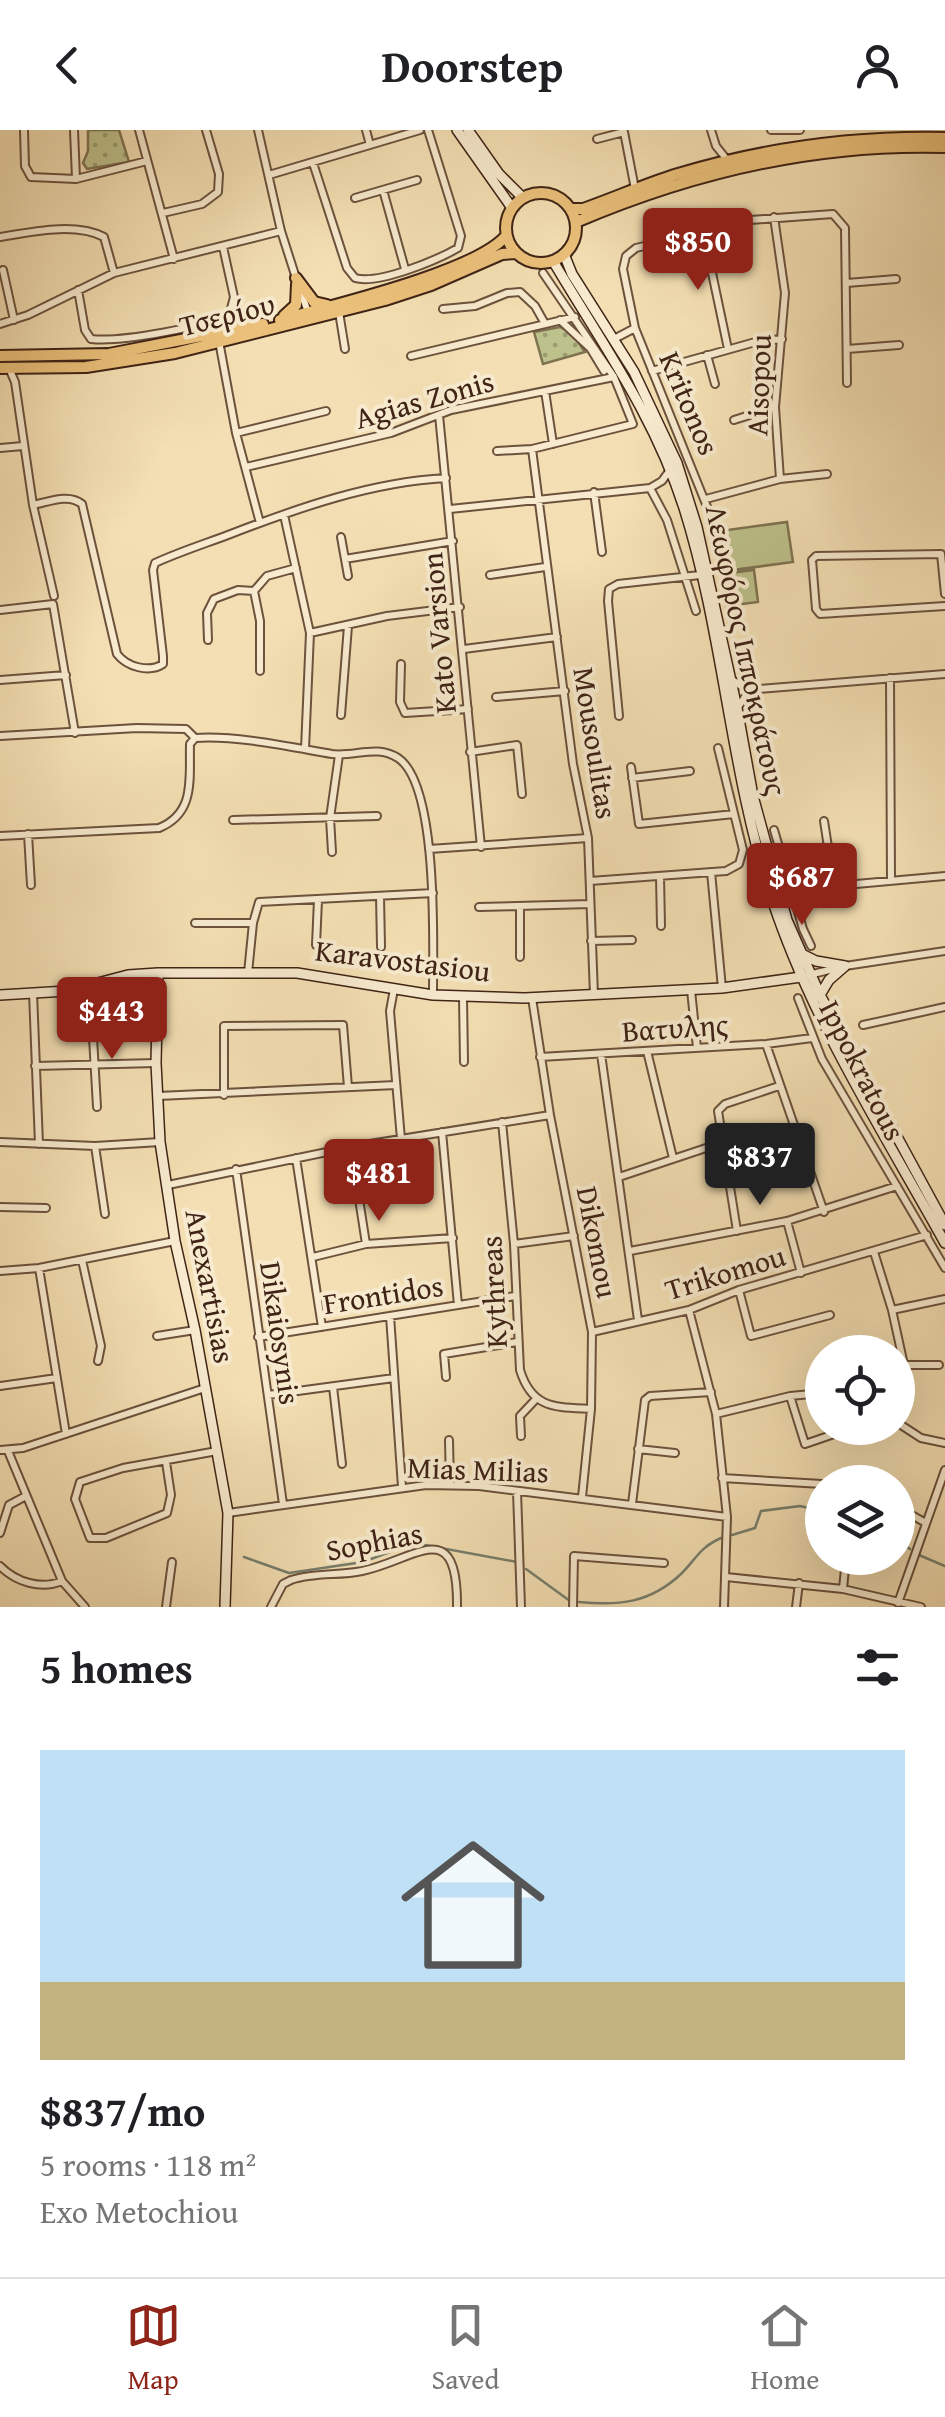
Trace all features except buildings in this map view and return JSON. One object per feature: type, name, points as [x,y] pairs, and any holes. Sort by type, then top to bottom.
[{"type":"main road","points":[[457,130],[512,208]]},
{"type":"main road","points":[[468,130],[499,174],[523,198]]},
{"type":"main road","points":[[571,209],[583,209],[728,161],[854,139],[945,138]]},
{"type":"main road","points":[[576,222],[754,162],[832,150],[945,147]]},
{"type":"main road","points":[[547,193],[564,200],[576,222],[576,234],[564,254],[553,261],[534,263],[516,253],[506,236],[512,208],[523,198],[547,193]]},
{"type":"main road","name":"Τσερίου","points":[[4,368],[117,363],[219,341],[340,308],[454,267],[493,248],[506,236]]},
{"type":"main road","name":"Τσερίου","points":[[0,356],[110,354],[385,300],[460,274],[502,254],[516,253]]},
{"type":"main road","name":"Λεωφόρος Ιπποκράτους","points":[[564,254],[572,274],[658,417],[677,463],[697,527],[763,837],[796,955]]},
{"type":"main road","name":"Λεωφόρος Ιπποκράτους","points":[[553,261],[650,420],[676,486],[700,576],[748,813],[772,899],[803,974],[945,1225]]},
{"type":"main road","points":[[296,278],[314,302],[340,308]]},
{"type":"main road","points":[[274,322],[296,305],[296,278]]},
{"type":"main road","points":[[796,955],[845,966],[814,994],[776,982],[796,955]]},
{"type":"main road","name":"Karavostasiou","points":[[0,995],[67,991],[128,975],[158,972],[297,973],[433,995],[532,998],[722,988],[776,982],[803,974]]},
{"type":"main road","name":"Anexartisias","points":[[158,972],[156,1064],[160,1142],[175,1241],[228,1513],[225,1607]]},
{"type":"main road","name":"Λεωφόρος Ιπποκράτους","points":[[814,994],[945,1243]]},
{"type":"street","points":[[24,130],[28,175],[76,179],[147,161]]},
{"type":"street","points":[[74,130],[76,179]]},
{"type":"street","points":[[139,130],[174,259]]},
{"type":"street","points":[[163,214],[202,204],[218,192],[219,174],[206,130]]},
{"type":"street","points":[[258,130],[281,231],[310,312]]},
{"type":"street","points":[[366,130],[370,146]]},
{"type":"street","points":[[269,175],[420,130]]},
{"type":"street","points":[[313,163],[350,274],[368,281],[441,258],[458,248],[461,236],[428,130]]},
{"type":"street","points":[[712,130],[716,146],[728,161]]},
{"type":"street","points":[[772,130],[800,130]]},
{"type":"street","points":[[597,139],[624,132],[635,189]]},
{"type":"street","points":[[712,165],[716,146]]},
{"type":"street","points":[[354,198],[416,180]]},
{"type":"street","points":[[383,190],[405,269]]},
{"type":"street","points":[[728,350],[703,230],[825,212],[840,219],[845,228],[847,383]]},
{"type":"street","name":"Aisopou","points":[[706,499],[780,479],[776,407],[784,293],[774,217]]},
{"type":"street","name":"Kritonos","points":[[703,230],[636,248],[626,256],[623,269],[635,328],[708,509]]},
{"type":"street","points":[[0,237],[92,231],[104,237],[114,273]]},
{"type":"street","points":[[0,324],[114,273],[281,231]]},
{"type":"street","points":[[78,290],[85,330],[91,339],[136,337],[216,320],[230,312],[234,297],[223,247]]},
{"type":"street","points":[[3,270],[14,320]]},
{"type":"street","points":[[498,451],[532,449],[632,426],[634,422],[614,377],[543,273]]},
{"type":"street","points":[[847,283],[896,280]]},
{"type":"street","points":[[443,310],[475,306],[520,292],[544,322]]},
{"type":"street","points":[[340,308],[345,349]]},
{"type":"street","points":[[412,356],[574,317],[583,308]]},
{"type":"street","points":[[558,319],[590,348],[604,371]]},
{"type":"street","points":[[614,340],[635,328]]},
{"type":"street","points":[[652,371],[782,339]]},
{"type":"street","points":[[219,341],[236,433],[260,523]]},
{"type":"street","points":[[848,349],[899,345]]},
{"type":"street","points":[[707,356],[715,384]]},
{"type":"street","points":[[4,368],[16,382],[32,505],[54,600],[74,733]]},
{"type":"street","points":[[16,382],[24,368]]},
{"type":"street","name":"Agias Zonis","points":[[246,468],[391,433],[451,410],[614,377]]},
{"type":"street","points":[[545,390],[553,444]]},
{"type":"street","points":[[734,420],[776,407]]},
{"type":"street","points":[[236,433],[326,410]]},
{"type":"street","name":"Kato Varsion","points":[[439,415],[481,848]]},
{"type":"street","points":[[0,448],[23,446]]},
{"type":"street","name":"Mousoulitas","points":[[532,449],[572,764],[588,838],[594,996]]},
{"type":"street","points":[[662,482],[670,470]]},
{"type":"street","points":[[780,479],[827,474]]},
{"type":"street","points":[[32,505],[64,498],[82,504],[116,654],[138,666],[159,668],[163,656],[154,566],[260,523],[363,490],[446,478]]},
{"type":"street","points":[[450,510],[648,487],[662,482],[676,486]]},
{"type":"street","points":[[648,487],[667,520],[696,611]]},
{"type":"street","points":[[594,492],[602,552]]},
{"type":"street","points":[[284,515],[310,633],[306,749]]},
{"type":"street","points":[[341,537],[348,576]]},
{"type":"street","points":[[345,559],[454,541]]},
{"type":"street","points":[[945,594],[941,554],[816,556],[812,560],[816,609],[820,614],[945,606]]},
{"type":"street","points":[[490,575],[546,567]]},
{"type":"street","points":[[254,591],[267,576],[296,568]]},
{"type":"street","points":[[619,716],[610,590],[618,584],[700,576]]},
{"type":"street","points":[[208,640],[207,612],[214,599],[238,590],[254,591]]},
{"type":"street","points":[[254,591],[260,620],[260,671]]},
{"type":"street","points":[[0,610],[54,600]]},
{"type":"street","points":[[310,633],[388,616],[460,607]]},
{"type":"street","points":[[341,715],[348,626]]},
{"type":"street","points":[[464,650],[557,637]]},
{"type":"street","points":[[401,664],[400,702],[405,712],[468,709]]},
{"type":"street","points":[[731,680],[758,689],[945,674]]},
{"type":"street","points":[[0,680],[66,675]]},
{"type":"street","points":[[890,678],[892,879]]},
{"type":"street","points":[[737,708],[747,694],[758,689]]},
{"type":"street","points":[[496,697],[564,692]]},
{"type":"street","points":[[0,736],[174,728],[186,729],[195,738],[338,755],[382,750],[401,759],[414,776],[421,796],[429,850],[433,995]]},
{"type":"street","points":[[0,836],[159,828],[174,822],[183,810],[188,792],[190,744],[195,738]]},
{"type":"street","points":[[470,752],[517,744],[522,794]]},
{"type":"street","points":[[590,881],[731,870],[742,861],[743,850],[718,748]]},
{"type":"street","points":[[332,852],[330,818],[338,755]]},
{"type":"street","points":[[631,767],[639,824],[734,814]]},
{"type":"street","points":[[632,778],[690,771]]},
{"type":"street","points":[[232,820],[377,816]]},
{"type":"street","points":[[824,822],[834,886]]},
{"type":"street","points":[[774,830],[811,946]]},
{"type":"street","points":[[28,834],[31,885]]},
{"type":"street","points":[[429,850],[588,838]]},
{"type":"street","points":[[711,872],[722,988]]},
{"type":"street","points":[[660,876],[661,926]]},
{"type":"street","points":[[792,893],[945,876]]},
{"type":"street","points":[[248,973],[259,902],[433,893]]},
{"type":"street","points":[[380,896],[380,947]]},
{"type":"street","points":[[316,945],[318,900]]},
{"type":"street","points":[[479,907],[590,904]]},
{"type":"street","points":[[520,907],[520,957]]},
{"type":"street","points":[[195,923],[253,923]]},
{"type":"street","points":[[591,941],[632,940]]},
{"type":"street","points":[[803,974],[945,950]]},
{"type":"street","points":[[394,989],[390,1011],[401,1139]]},
{"type":"street","points":[[691,990],[697,1048]]},
{"type":"street","points":[[33,992],[39,1144]]},
{"type":"street","points":[[463,997],[464,1062]]},
{"type":"street","name":"Dikomou","points":[[532,998],[592,1332],[591,1409],[582,1498]]},
{"type":"street","name":"Ippokratous","points":[[798,998],[812,1038],[945,1268]]},
{"type":"street","points":[[863,1024],[945,1007]]},
{"type":"street","points":[[92,1020],[97,1107]]},
{"type":"street","points":[[224,1095],[224,1026],[342,1025],[348,1087]]},
{"type":"street","name":"Βατυλης","points":[[540,1058],[812,1038]]},
{"type":"street","points":[[766,1044],[824,1212]]},
{"type":"street","points":[[647,1051],[673,1158]]},
{"type":"street","points":[[600,1054],[638,1320]]},
{"type":"street","points":[[35,1066],[156,1064]]},
{"type":"street","points":[[158,1096],[396,1085]]},
{"type":"street","points":[[737,1231],[718,1112],[721,1106],[779,1086]]},
{"type":"street","points":[[168,1184],[351,1147],[550,1115]]},
{"type":"street","name":"Kythreas","points":[[502,1122],[514,1244],[517,1342],[524,1384],[536,1399]]},
{"type":"street","points":[[442,1132],[458,1304]]},
{"type":"street","points":[[0,1142],[96,1146],[160,1142]]},
{"type":"street","points":[[619,1177],[721,1143]]},
{"type":"street","points":[[96,1146],[105,1214]]},
{"type":"street","points":[[351,1147],[366,1244]]},
{"type":"street","points":[[296,1158],[322,1327]]},
{"type":"street","name":"Dikaiosynis","points":[[236,1169],[283,1504]]},
{"type":"street","points":[[357,1182],[384,1179],[389,1194]]},
{"type":"street","points":[[630,1251],[824,1212],[897,1186]]},
{"type":"street","points":[[0,1207],[46,1208]]},
{"type":"street","points":[[787,1221],[800,1273]]},
{"type":"street","name":"Trikomou","points":[[592,1332],[688,1310],[739,1290],[927,1235]]},
{"type":"street","points":[[514,1244],[574,1236]]},
{"type":"street","points":[[313,1257],[366,1244],[452,1238]]},
{"type":"street","points":[[0,1271],[39,1268],[175,1241]]},
{"type":"street","points":[[874,1252],[897,1335]]},
{"type":"street","points":[[82,1260],[100,1346],[98,1361]]},
{"type":"street","points":[[39,1268],[66,1434]]},
{"type":"street","points":[[739,1290],[751,1336],[830,1315]]},
{"type":"street","name":"Frontidos","points":[[258,1337],[515,1296]]},
{"type":"street","points":[[892,1310],[945,1299]]},
{"type":"street","points":[[688,1310],[716,1414],[727,1516],[724,1607]]},
{"type":"street","points":[[390,1316],[402,1486]]},
{"type":"street","points":[[157,1336],[195,1330]]},
{"type":"street","points":[[446,1377],[444,1354],[517,1342]]},
{"type":"street","points":[[915,1366],[940,1366]]},
{"type":"street","points":[[0,1386],[56,1378]]},
{"type":"street","points":[[268,1396],[394,1378]]},
{"type":"street","points":[[333,1387],[342,1464]]},
{"type":"street","points":[[85,1607],[62,1581],[4,1450],[205,1388]]},
{"type":"street","points":[[632,1504],[647,1398],[710,1392]]},
{"type":"street","points":[[716,1414],[805,1395]]},
{"type":"street","points":[[790,1396],[805,1444]]},
{"type":"street","points":[[521,1436],[520,1416],[536,1399],[555,1407],[591,1409]]},
{"type":"street","points":[[915,1434],[945,1443]]},
{"type":"street","points":[[449,1440],[450,1485]]},
{"type":"street","points":[[638,1449],[675,1453]]},
{"type":"street","points":[[166,1462],[172,1495],[167,1513],[106,1538],[90,1538],[75,1499],[80,1482],[124,1468],[217,1451]]},
{"type":"street","points":[[898,1603],[945,1470]]},
{"type":"street","points":[[722,1478],[805,1483]]},
{"type":"street","name":"Mias Milias","points":[[228,1513],[402,1486],[450,1485],[727,1516]]},
{"type":"street","points":[[517,1491],[521,1607]]},
{"type":"street","points":[[0,1533],[9,1505],[26,1496]]},
{"type":"street","points":[[915,1517],[924,1522]]},
{"type":"street","name":"Sophias","points":[[271,1607],[283,1584],[291,1580],[360,1572],[426,1549],[440,1552],[452,1562],[458,1576],[458,1607]]},
{"type":"street","points":[[573,1607],[574,1556],[664,1563]]},
{"type":"street","points":[[166,1607],[172,1562]]},
{"type":"street","points":[[0,1566],[38,1586],[62,1581]]},
{"type":"street","points":[[843,1590],[844,1575]]},
{"type":"street","points":[[726,1577],[798,1583],[921,1607]]},
{"type":"street","points":[[796,1607],[798,1583]]},
{"type":"green space","points":[[88,130],[119,130],[129,162],[87,169],[83,163],[88,151]]},
{"type":"green space","points":[[560,327],[572,333],[585,352],[543,364],[534,332]]},
{"type":"green space","points":[[787,522],[793,562],[718,572],[713,532]]},
{"type":"green space","points":[[754,570],[758,602],[726,606],[722,574]]},
{"type":"waterway","points":[[732,1535],[755,1528],[761,1511],[805,1507]]},
{"type":"waterway","points":[[579,1602],[621,1603],[646,1597],[669,1584],[721,1538]]},
{"type":"waterway","points":[[244,1557],[289,1573],[363,1562],[414,1543],[517,1562]]},
{"type":"waterway","points":[[919,1555],[945,1566]]},
{"type":"waterway","points":[[526,1569],[570,1601]]}]
